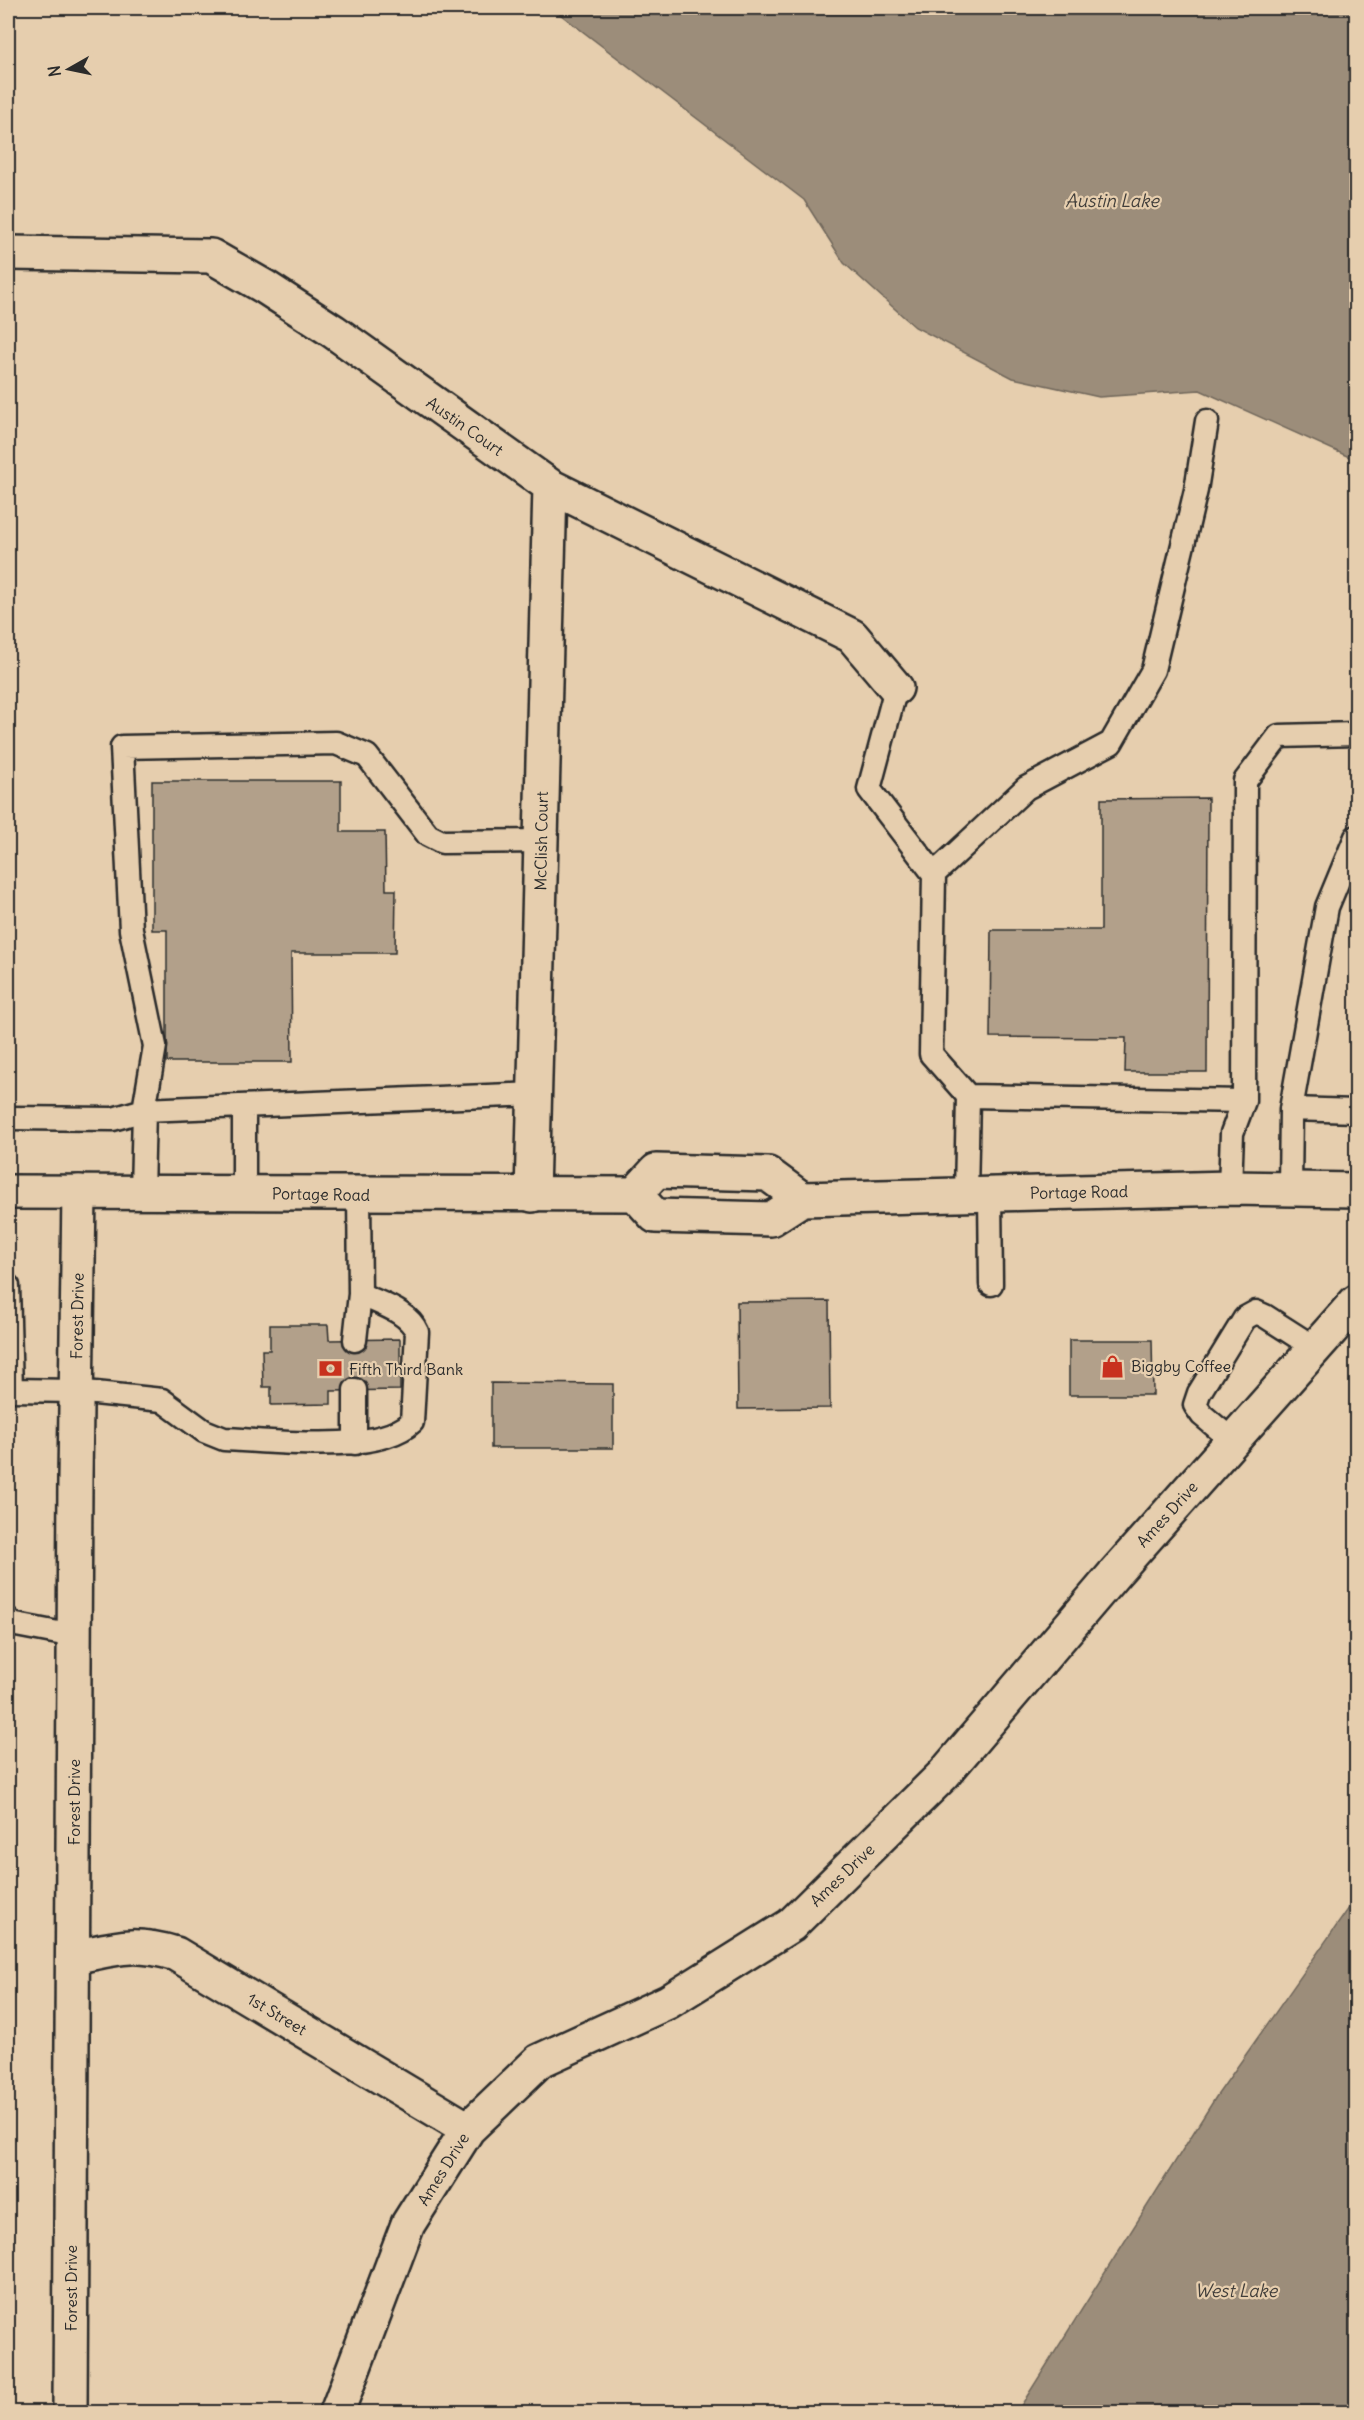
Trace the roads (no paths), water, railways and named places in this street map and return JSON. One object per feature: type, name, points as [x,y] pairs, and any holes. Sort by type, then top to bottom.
[{"type":"street","name":"Austin Court","points":[[8,254],[211,256],[265,287],[333,332],[550,486],[852,636],[896,688]]},
{"type":"street","name":"McClish Court","points":[[532,1195],[550,486]]},
{"type":"street","points":[[656,1171],[768,1174],[802,1199],[771,1220],[655,1216],[635,1194],[656,1171]]},
{"type":"street","name":"Portage Road","points":[[802,1199],[1230,1188],[1356,1190]]},
{"type":"street","name":"Portage Road","points":[[8,1192],[635,1194]]},
{"type":"street","name":"Forest Drive","points":[[70,2412],[79,1192]]},
{"type":"street","name":"Ames Drive","points":[[337,2412],[408,2224],[468,2129],[539,2061],[668,2002],[791,1925],[943,1775],[1115,1573],[1356,1302]]},
{"type":"street","name":"1st Street","points":[[74,1957],[131,1945],[148,1946],[176,1954],[468,2129]]},
{"type":"lane","points":[[934,874],[1026,788],[1112,743],[1153,670],[1196,490],[1207,421]]},
{"type":"lane","points":[[896,688],[869,789],[934,874],[931,1054],[968,1096],[978,1194],[991,1284]]},
{"type":"lane","points":[[1230,1188],[1232,1133],[1244,1101],[1245,781],[1279,736],[1356,734]]},
{"type":"lane","points":[[142,1192],[144,1110],[155,1046],[131,930],[122,747],[336,742],[368,756],[428,835],[442,842],[541,841]]},
{"type":"lane","points":[[1290,1188],[1291,1109],[1327,907],[1356,837]]},
{"type":"lane","points":[[8,1118],[113,1119],[144,1110],[535,1094]]},
{"type":"lane","points":[[968,1096],[1244,1101]]},
{"type":"lane","points":[[244,1106],[244,1193]]},
{"type":"lane","points":[[1291,1109],[1356,1111]]},
{"type":"lane","points":[[355,1340],[360,1294],[359,1194]]},
{"type":"lane","points":[[8,1286],[11,1390],[76,1391],[144,1396],[162,1400],[204,1431],[224,1439],[355,1443],[387,1438],[405,1429],[412,1422],[417,1332],[412,1322],[405,1316],[360,1294]]},
{"type":"lane","points":[[1233,1441],[1202,1415],[1195,1405],[1198,1394],[1245,1318],[1256,1312],[1315,1348]]},
{"type":"lane","points":[[355,1390],[355,1443]]},
{"type":"lane","points":[[8,1619],[11,1624],[74,1636]]},
{"type":"water","name":"Austin Lake","points":[[552,8],[1356,8],[1356,460],[1200,390],[1099,397],[1013,378],[915,327],[844,263],[804,200]]},
{"type":"water","name":"West Lake","points":[[1356,1898],[1356,2412],[1017,2412],[1216,2097]]},
{"type":"place","name":"Biggby Coffee","points":[[1113,1366]]},
{"type":"place","name":"Fifth Third Bank","points":[[331,1369]]}]
